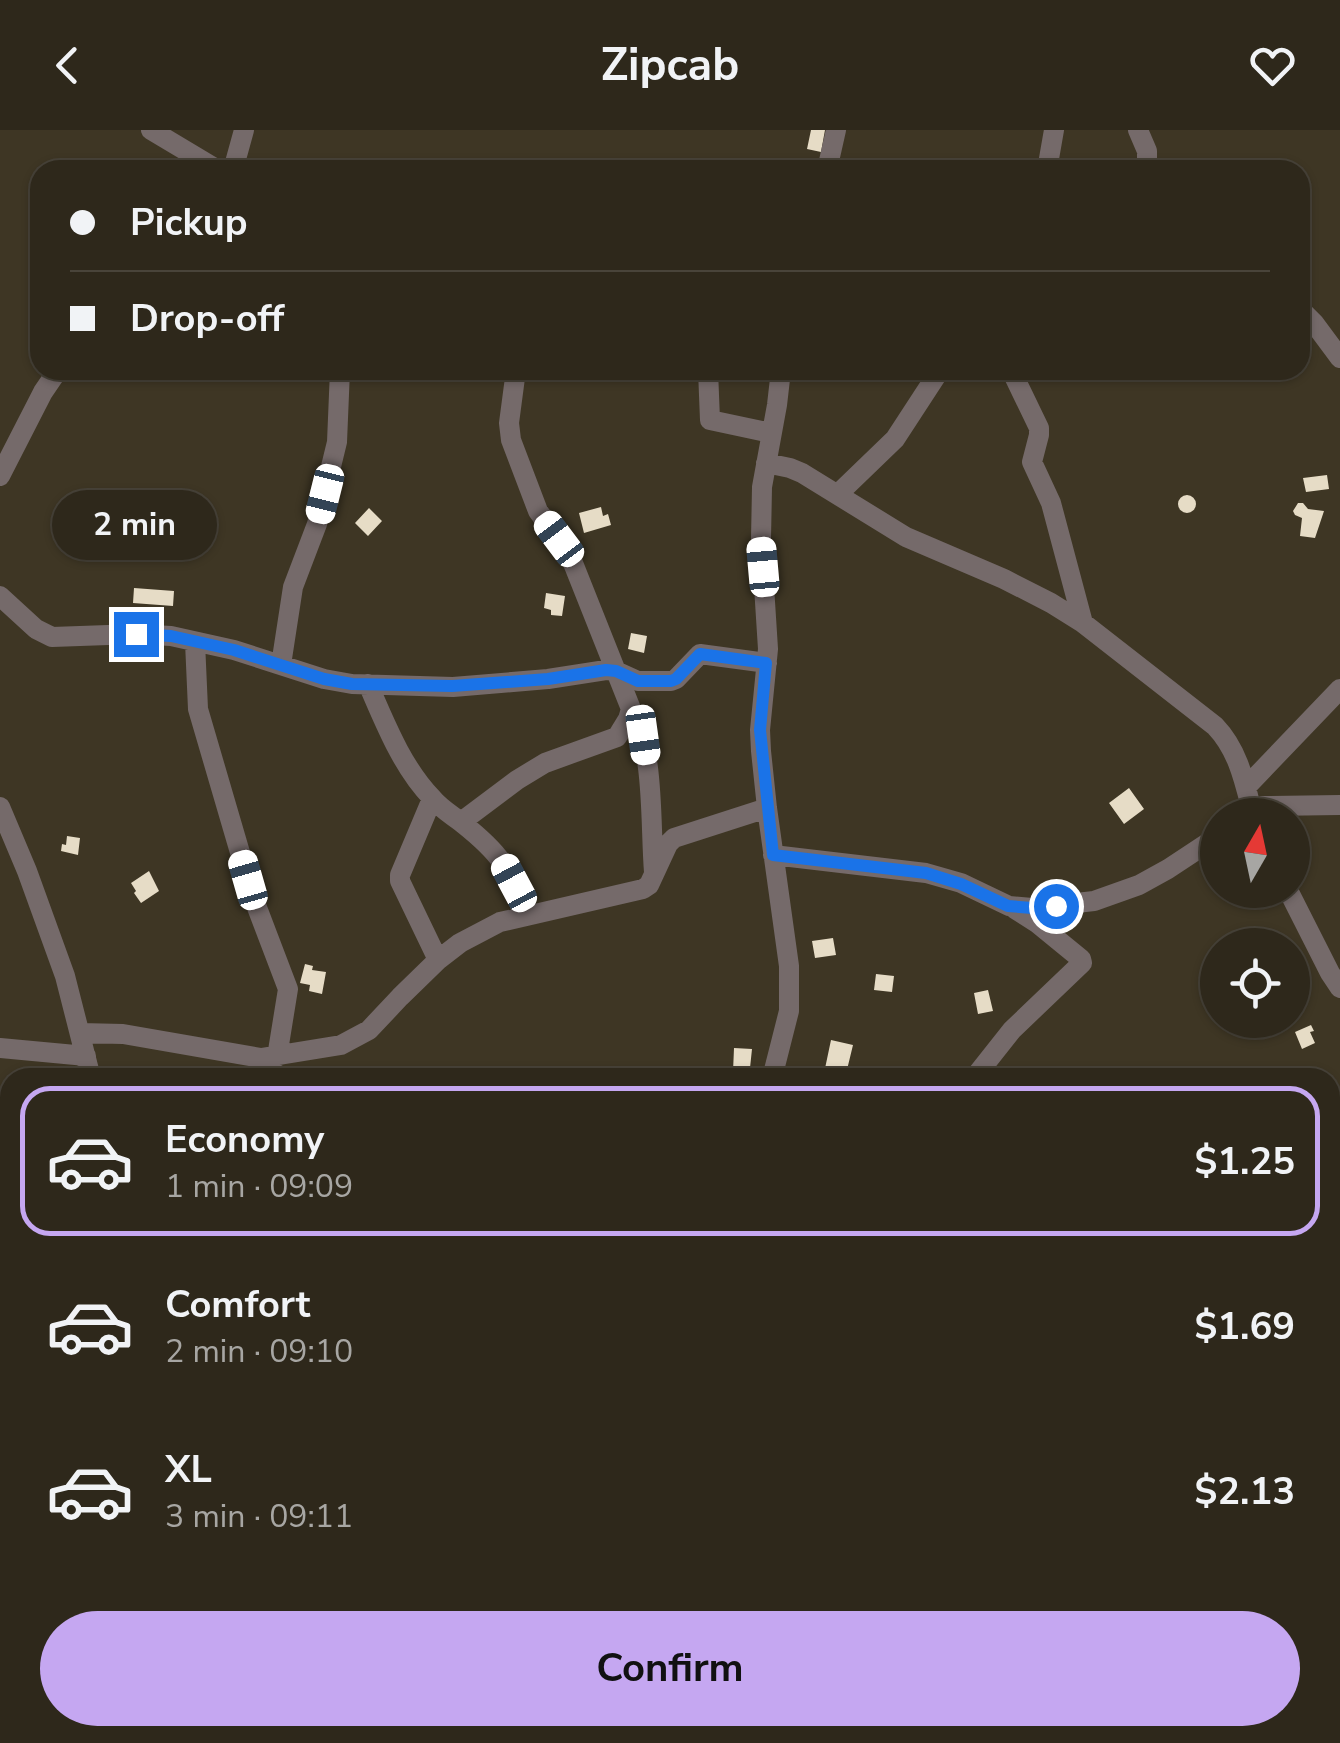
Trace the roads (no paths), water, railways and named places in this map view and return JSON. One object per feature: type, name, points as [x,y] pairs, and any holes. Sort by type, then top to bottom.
[{"type":"street","points":[[150,130],[201,160]]},
{"type":"street","points":[[236,160],[244,130]]},
{"type":"street","points":[[829,160],[836,130]]},
{"type":"street","points":[[1049,160],[1054,130]]},
{"type":"street","points":[[1138,130],[1147,160]]},
{"type":"street","points":[[1310,318],[1340,358]]},
{"type":"street","points":[[0,476],[51,380]]},
{"type":"street","points":[[282,665],[292,587],[317,524],[335,453],[339,380]]},
{"type":"street","points":[[515,380],[511,440],[538,512],[569,553],[643,735],[654,874]]},
{"type":"street","points":[[708,380],[710,420],[772,432]]},
{"type":"street","points":[[775,1068],[789,1011],[789,966],[760,730],[768,623],[761,539],[762,487],[779,380]]},
{"type":"street","points":[[838,494],[895,439],[933,380]]},
{"type":"street","points":[[1016,380],[1038,428],[1032,462],[1052,503],[1083,623]]},
{"type":"street","points":[[766,463],[790,468],[906,537],[1004,578],[1083,623],[1226,737],[1248,785],[1249,798]]},
{"type":"street","points":[[0,596],[36,629],[52,638],[171,636],[234,650],[324,679],[368,684],[452,686],[616,671],[638,681],[671,681],[700,654],[766,663]]},
{"type":"street","points":[[195,642],[198,709],[253,898],[288,989],[272,1064]]},
{"type":"street","points":[[368,684],[392,737],[432,799],[502,859],[523,916]]},
{"type":"street","points":[[1248,785],[1340,690]]},
{"type":"street","points":[[461,822],[545,762],[617,737],[631,709]]},
{"type":"street","points":[[617,737],[646,756]]},
{"type":"street","points":[[432,799],[400,881],[438,960]]},
{"type":"street","points":[[1310,805],[1340,805]]},
{"type":"street","points":[[0,806],[28,870],[65,976],[89,1068]]},
{"type":"street","points":[[80,1033],[122,1034],[272,1064],[341,1045],[370,1030],[438,960],[460,944],[500,922],[644,889],[674,838],[767,808]]},
{"type":"street","points":[[1008,906],[1032,908],[1094,900],[1139,885],[1200,848]]},
{"type":"street","points":[[773,855],[926,873],[961,884],[1038,923],[1081,959],[1082,963],[1012,1030],[982,1068]]},
{"type":"street","points":[[1297,908],[1340,988]]},
{"type":"street","points":[[0,1048],[86,1056]]}]
